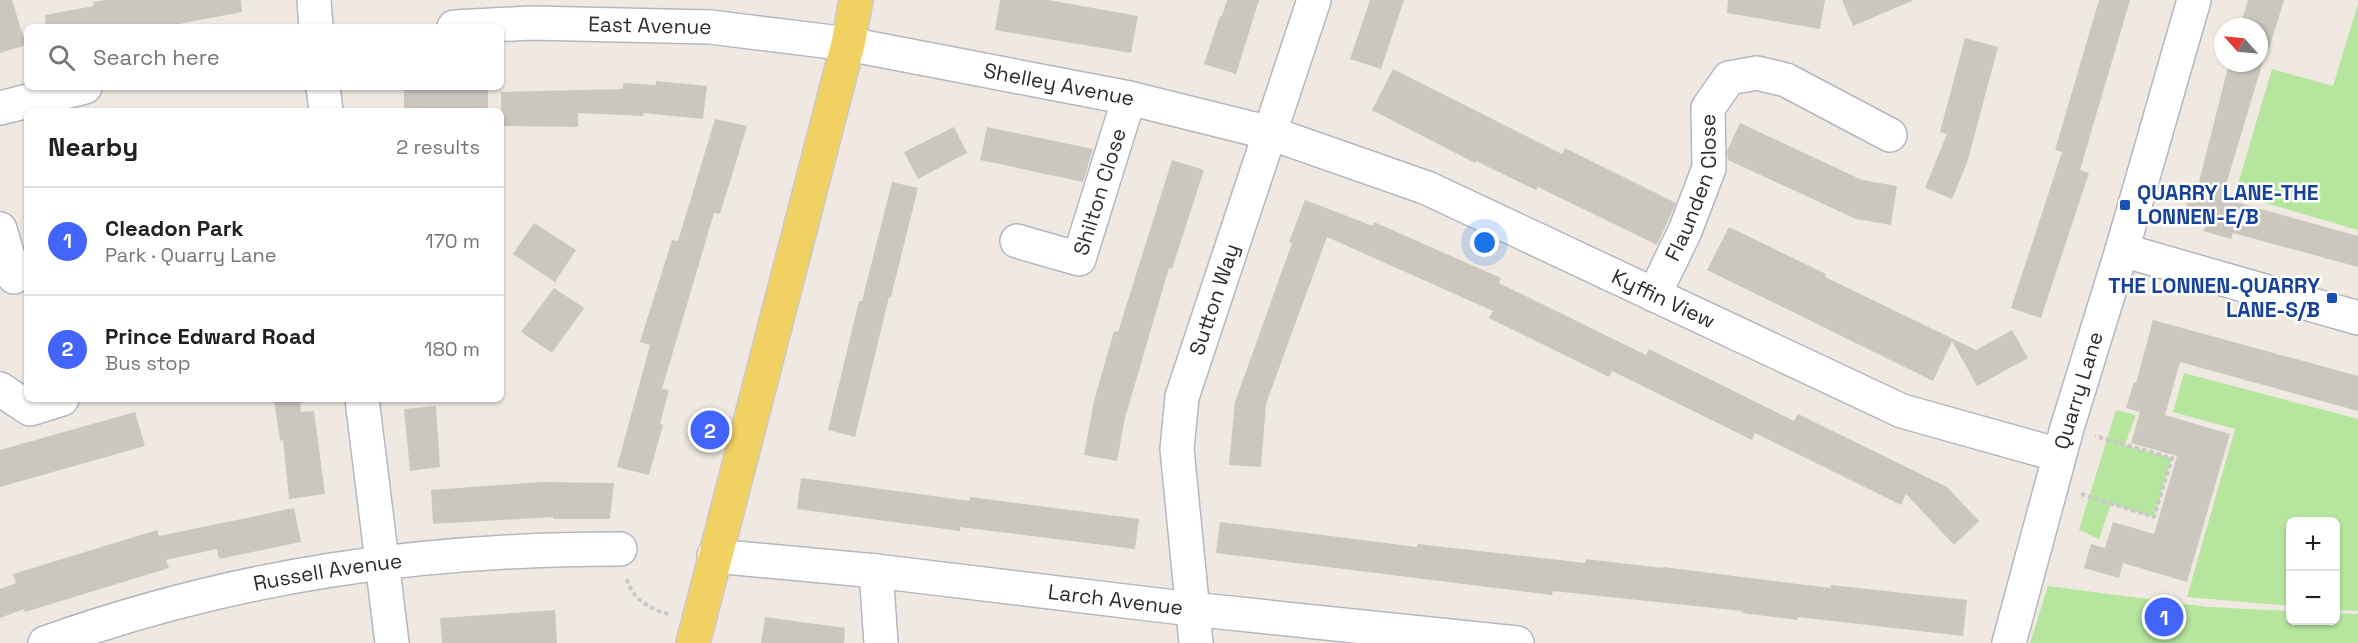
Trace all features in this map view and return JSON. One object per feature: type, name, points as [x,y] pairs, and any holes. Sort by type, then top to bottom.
[{"type":"main road","points":[[695,633],[848,44],[856,0]]},
{"type":"street","points":[[314,0],[316,24]]},
{"type":"street","name":"Sutton Way","points":[[1196,643],[1177,449],[1182,397],[1314,0]]},
{"type":"street","name":"Quarry Lane","points":[[2009,643],[2059,456],[2122,250],[2194,0]]},
{"type":"street","name":"East Avenue","points":[[504,24],[710,27],[848,44]]},
{"type":"street","name":"Shelley Avenue","points":[[848,44],[1129,98],[1270,133]]},
{"type":"street","name":"Flaunden Close","points":[[1654,295],[1685,231],[1709,168],[1708,108],[1729,78],[1757,73],[1786,80],[1890,135]]},
{"type":"street","points":[[0,108],[73,90]]},
{"type":"street","points":[[323,90],[326,108]]},
{"type":"street","name":"Shilton Close","points":[[1017,241],[1079,259],[1129,98]]},
{"type":"street","name":"Kyffin View","points":[[1270,133],[1427,188],[1902,411],[2059,456]]},
{"type":"street","points":[[0,229],[14,283]]},
{"type":"street","points":[[2122,250],[2358,318]]},
{"type":"street","points":[[0,389],[30,409],[52,402]]},
{"type":"street","points":[[362,402],[392,643]]},
{"type":"street","name":"Russell Avenue","points":[[45,643],[115,632],[178,601],[246,585],[383,561],[462,553],[541,549],[620,549]]},
{"type":"street","name":"Larch Avenue","points":[[714,556],[876,571],[1191,609],[1517,643]]},
{"type":"street","points":[[876,571],[881,643]]},
{"type":"path","points":[[2059,456],[2172,458],[2154,517],[2059,456]]},
{"type":"path","points":[[620,549],[629,589],[653,610],[695,633]]},
{"type":"green space","points":[[2358,4],[2358,230],[2235,194],[2272,69],[2333,86]]},
{"type":"green space","points":[[2184,373],[2358,419],[2358,611],[2340,610],[2340,517],[2286,517],[2286,606],[2187,597],[2235,429],[2173,412]]},
{"type":"green space","points":[[2116,410],[2136,415],[2125,445],[2172,458],[2154,517],[2111,504],[2099,539],[2079,530]]},
{"type":"green space","points":[[2048,586],[2208,607],[2286,611],[2286,625],[2340,625],[2340,613],[2358,614],[2358,643],[2030,643]]},
{"type":"building","points":[[0,0],[12,0],[24,46],[0,53]]},
{"type":"building","points":[[106,0],[241,0],[242,12],[178,24],[46,24],[45,15],[94,6],[93,2]]},
{"type":"building","points":[[1000,0],[1048,0],[1138,16],[1131,53],[995,30]]},
{"type":"building","points":[[1227,0],[1259,0],[1236,74],[1204,64]]},
{"type":"building","points":[[1370,0],[1404,0],[1381,69],[1350,59]]},
{"type":"building","points":[[1728,0],[1825,0],[1820,29],[1727,13]]},
{"type":"building","points":[[1842,0],[1914,0],[1853,26]]},
{"type":"building","points":[[2099,0],[2130,0],[2080,170],[2089,173],[2041,318],[2011,308],[2062,152],[2055,150]]},
{"type":"building","points":[[2248,0],[2284,0],[2269,49],[2268,18],[2243,18]]},
{"type":"building","points":[[1965,38],[1998,47],[1967,163],[1952,199],[1925,188],[1947,134],[1940,132]]},
{"type":"building","points":[[1393,69],[1562,154],[1565,148],[1676,203],[1657,245],[1538,187],[1536,190],[1476,161],[1475,163],[1372,110]]},
{"type":"building","points":[[2227,72],[2260,72],[2222,198],[2358,236],[2358,267],[2233,233],[2231,239],[2203,231],[2207,224],[2183,218],[2191,188],[2197,190]]},
{"type":"building","points":[[656,81],[707,86],[703,119],[643,113],[643,116],[578,113],[578,127],[504,126],[501,92],[623,89],[623,83],[656,85]]},
{"type":"building","points":[[404,90],[488,90],[488,108],[404,108]]},
{"type":"building","points":[[715,119],[747,126],[720,214],[714,213],[662,389],[669,390],[660,424],[663,425],[649,475],[617,467],[650,345],[640,342],[672,240],[678,241]]},
{"type":"building","points":[[1740,123],[1862,180],[1897,186],[1891,225],[1856,219],[1728,160],[1727,151]]},
{"type":"building","points":[[954,127],[967,153],[918,179],[904,152]]},
{"type":"building","points":[[987,127],[1093,149],[1083,182],[980,160]]},
{"type":"building","points":[[1172,160],[1204,170],[1172,269],[1169,268],[1125,418],[1117,461],[1084,455],[1094,401],[1114,331],[1118,332]]},
{"type":"building","points":[[892,182],[918,188],[855,437],[828,430],[859,301],[862,301]]},
{"type":"building","points":[[1305,200],[1373,226],[1374,222],[1501,278],[1499,283],[1646,355],[1649,349],[1794,421],[1798,414],[1947,487],[1979,521],[1954,545],[1906,494],[1901,505],[1755,433],[1752,440],[1612,371],[1609,377],[1489,318],[1493,311],[1327,237],[1266,404],[1261,467],[1229,465],[1235,402]]},
{"type":"building","points":[[534,223],[576,250],[555,282],[513,254]]},
{"type":"building","points":[[1729,227],[1826,274],[1825,277],[1976,350],[2012,330],[2028,358],[1977,386],[1952,341],[1933,381],[1707,270]]},
{"type":"building","points":[[554,288],[584,308],[552,353],[521,332]]},
{"type":"building","points":[[2153,320],[2358,376],[2358,411],[2180,362],[2165,415],[2230,434],[2187,582],[2123,563],[2119,578],[2084,568],[2091,544],[2105,548],[2113,522],[2154,534],[2177,456],[2131,443],[2140,412],[2126,408],[2134,382],[2136,383]]},
{"type":"building","points":[[274,402],[300,402],[301,412],[314,411],[325,494],[289,499],[283,440],[280,441]]},
{"type":"building","points":[[436,406],[440,467],[410,471],[404,409]]},
{"type":"building","points":[[135,412],[145,446],[0,487],[0,450]]},
{"type":"building","points":[[801,478],[970,501],[970,497],[1139,519],[1135,549],[960,527],[960,531],[797,509]]},
{"type":"building","points":[[542,482],[614,483],[610,519],[553,519],[553,517],[433,524],[431,490]]},
{"type":"building","points":[[294,508],[301,542],[219,559],[217,549],[166,560],[169,568],[25,612],[24,609],[0,618],[0,589],[16,583],[13,574],[157,530],[159,536]]},
{"type":"building","points":[[1220,522],[1417,547],[1418,544],[1585,563],[1586,559],[1831,588],[1831,585],[1967,600],[1963,636],[1798,617],[1797,620],[1742,613],[1742,611],[1553,591],[1552,595],[1216,553]]},
{"type":"building","points":[[555,610],[557,643],[442,643],[440,618]]},
{"type":"building","points":[[765,617],[845,628],[844,643],[761,643]]},
{"type":"place","name":"QUARRY LANE-THE LONNEN-E/B","points":[[2125,205]]},
{"type":"place","name":"THE LONNEN-QUARRY LANE-S/B","points":[[2332,298]]},
{"type":"place","name":"Prince Edward Road","points":[[710,430]]},
{"type":"place","name":"Cleadon Park","points":[[2164,617]]}]
